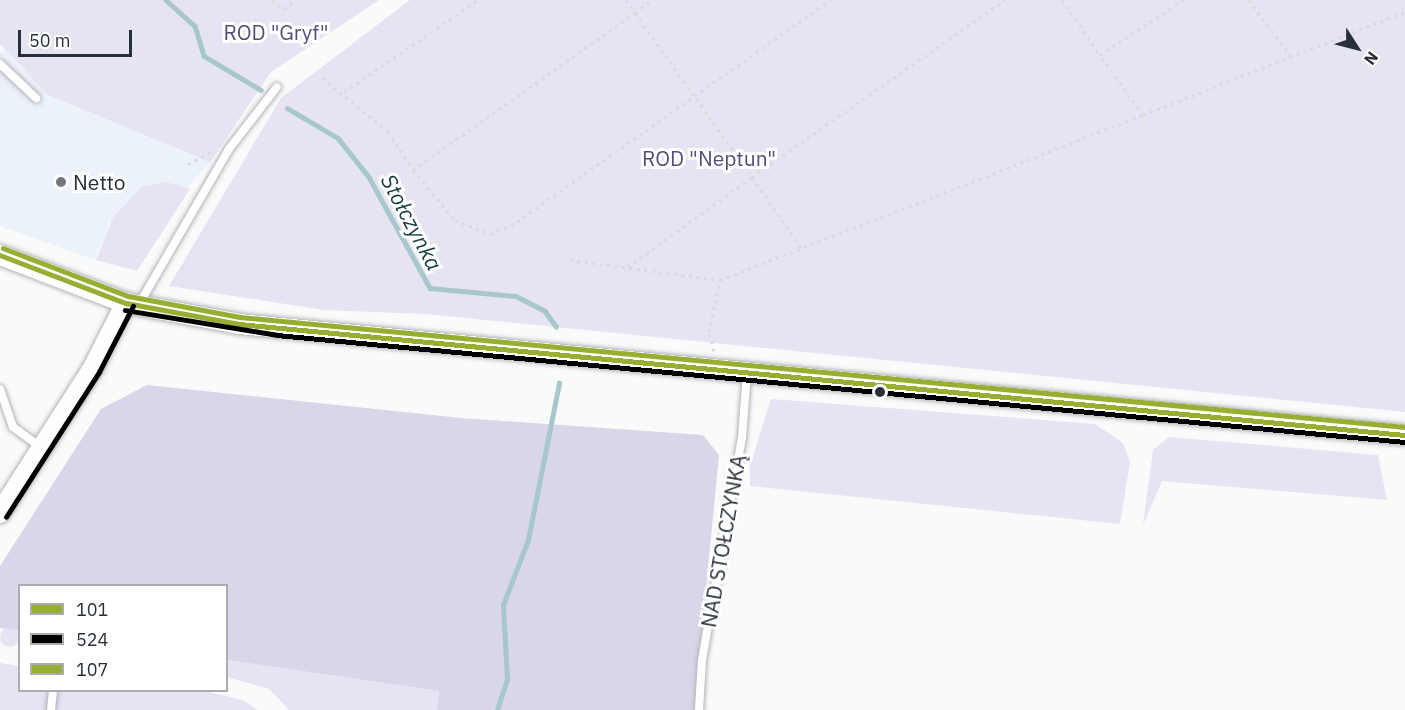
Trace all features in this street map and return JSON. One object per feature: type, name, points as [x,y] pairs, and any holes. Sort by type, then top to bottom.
[{"type":"street","points":[[0,255],[132,305],[278,328],[1405,435]]},
{"type":"street","points":[[0,513],[132,305]]},
{"type":"lane","points":[[0,64],[36,98]]},
{"type":"lane","points":[[132,305],[229,149],[277,87]]},
{"type":"lane","name":"NAD STOŁCZYNKĄ","points":[[699,710],[702,660],[742,438],[747,372]]},
{"type":"lane","points":[[0,389],[13,427],[42,448]]},
{"type":"lane","points":[[51,710],[53,692]]},
{"type":"path","points":[[272,0],[284,9],[295,0]]},
{"type":"path","points":[[344,92],[478,0]]},
{"type":"path","points":[[626,0],[802,249]]},
{"type":"path","points":[[413,170],[652,0]]},
{"type":"path","points":[[322,78],[344,92],[388,131],[413,170],[455,220],[490,234],[512,226],[693,95],[830,0]]},
{"type":"path","points":[[627,268],[752,177],[1005,0]]},
{"type":"path","points":[[1062,0],[1143,115]]},
{"type":"path","points":[[1100,55],[1183,0]]},
{"type":"path","points":[[1249,0],[1292,58]]},
{"type":"path","points":[[570,260],[720,280],[1405,12]]},
{"type":"path","points":[[188,164],[214,150],[229,149]]},
{"type":"path","points":[[715,359],[709,332],[720,280]]},
{"type":"shaded area","points":[[5,50],[48,95],[210,162],[147,233],[110,221],[95,260],[0,226],[0,53]]},
{"type":"shaded area","points":[[147,385],[461,418],[703,435],[719,455],[694,710],[437,710],[439,691],[228,660],[228,584],[18,584],[18,630],[0,628],[0,566],[101,409]]},
{"type":"green space","name":"ROD \"Gryf\"","points":[[0,0],[379,0],[271,72],[210,162],[48,95],[0,44]]},
{"type":"green space","name":"ROD \"Neptun\"","points":[[410,0],[1405,0],[1405,412],[425,314],[324,310],[169,286],[281,98]]},
{"type":"green space","points":[[166,182],[190,189],[137,271],[96,260],[112,219],[141,187]]},
{"type":"green space","points":[[771,399],[1095,424],[1123,443],[1130,462],[1120,524],[750,486],[750,466]]},
{"type":"green space","points":[[1169,437],[1378,455],[1387,500],[1162,481],[1143,525],[1153,450]]},
{"type":"green space","points":[[10,627],[17,630],[17,644],[10,647],[3,644],[0,637],[3,630]]},
{"type":"green space","points":[[228,660],[439,691],[437,710],[289,710],[269,689],[228,677]]},
{"type":"green space","points":[[0,663],[18,666],[18,692],[208,692],[243,700],[258,710],[0,710]]},
{"type":"waterway","name":"Stołczynka","points":[[166,0],[195,26],[204,56],[261,90]]},
{"type":"waterway","name":"Stołczynka","points":[[287,108],[338,138],[369,177],[430,288],[516,296],[545,311],[556,326]]},
{"type":"waterway","name":"Stołczynka","points":[[497,710],[507,680],[503,605],[528,540],[559,383]]},
{"type":"transit line","name":"107","points":[[3,248],[128,296],[240,317],[1405,427]]},
{"type":"transit line","name":"101","points":[[0,255],[126,303],[239,324],[1405,435]]},
{"type":"transit line","name":"524","points":[[6,517],[99,372],[133,306]]},
{"type":"transit line","name":"524","points":[[125,310],[277,335],[1404,442]]},
{"type":"place","name":"Netto","points":[[61,182]]}]
